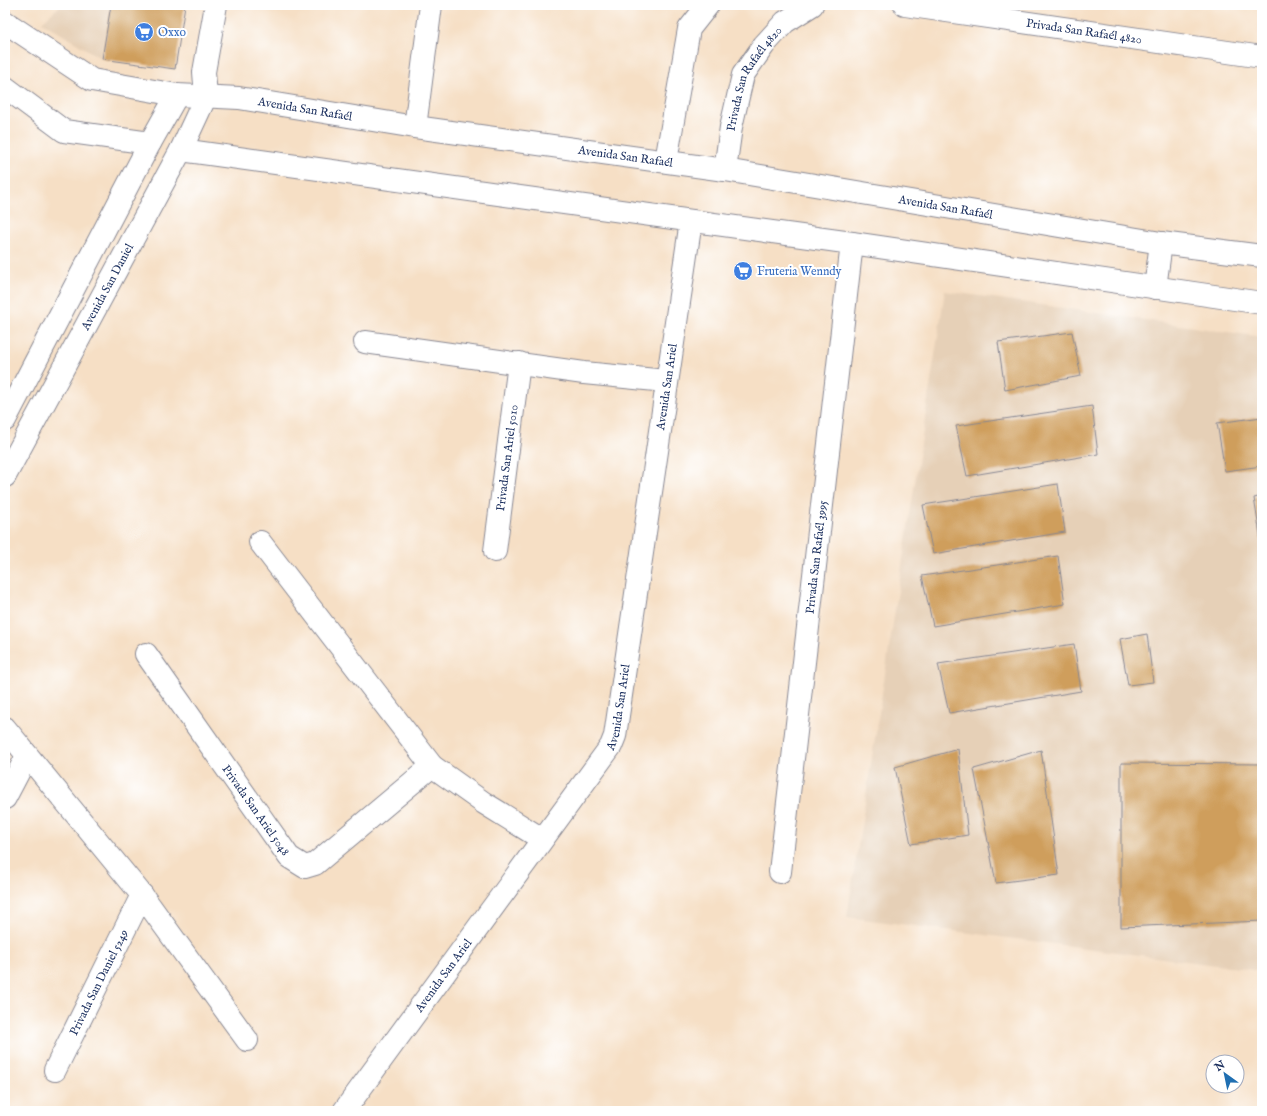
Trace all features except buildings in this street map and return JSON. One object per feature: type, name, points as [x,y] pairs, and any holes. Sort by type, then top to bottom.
[{"type":"street","points":[[206,96],[204,72],[216,5]]},
{"type":"street","points":[[415,127],[431,5]]},
{"type":"street","points":[[666,161],[689,29],[708,5]]},
{"type":"street","name":"Privada San Rafaél 4820","points":[[725,170],[731,127],[743,75],[764,45],[785,22],[812,5]]},
{"type":"street","name":"Privada San Rafaél 4820","points":[[905,5],[1262,57]]},
{"type":"street","name":"Avenida San Rafaél","points":[[5,22],[92,80],[177,95],[239,98],[415,127],[666,161],[1161,243],[1262,256]]},
{"type":"street","points":[[5,420],[150,142],[177,95],[204,72]]},
{"type":"street","points":[[5,87],[64,131],[150,142],[181,150],[852,243],[1262,303]]},
{"type":"street","name":"Avenida San Daniel","points":[[5,476],[181,150],[206,96]]},
{"type":"street","name":"Avenida San Ariel","points":[[344,1111],[611,746],[615,736],[666,381],[691,221]]},
{"type":"street","name":"Privada San Rafaél 3995","points":[[780,872],[852,243]]},
{"type":"street","points":[[1155,288],[1161,243]]},
{"type":"street","points":[[365,342],[584,373],[666,381]]},
{"type":"street","name":"Privada San Ariel 5010","points":[[495,551],[519,363]]},
{"type":"street","points":[[260,542],[432,766],[484,804],[542,839]]},
{"type":"street","name":"Privada San Ariel 5048","points":[[146,654],[289,857],[305,867],[315,864],[432,766]]},
{"type":"street","points":[[5,728],[142,895],[246,1040]]},
{"type":"street","points":[[5,798],[27,756]]},
{"type":"street","name":"Privada San Daniel 5249","points":[[55,1070],[142,895]]},
{"type":"shaded area","points":[[61,5],[111,5],[102,59],[42,22]]},
{"type":"shaded area","points":[[945,291],[1262,337],[1262,971],[847,917]]},
{"type":"place","name":"Oxxo","points":[[144,32]]},
{"type":"place","name":"Fruteria Wenndy","points":[[743,271]]}]
